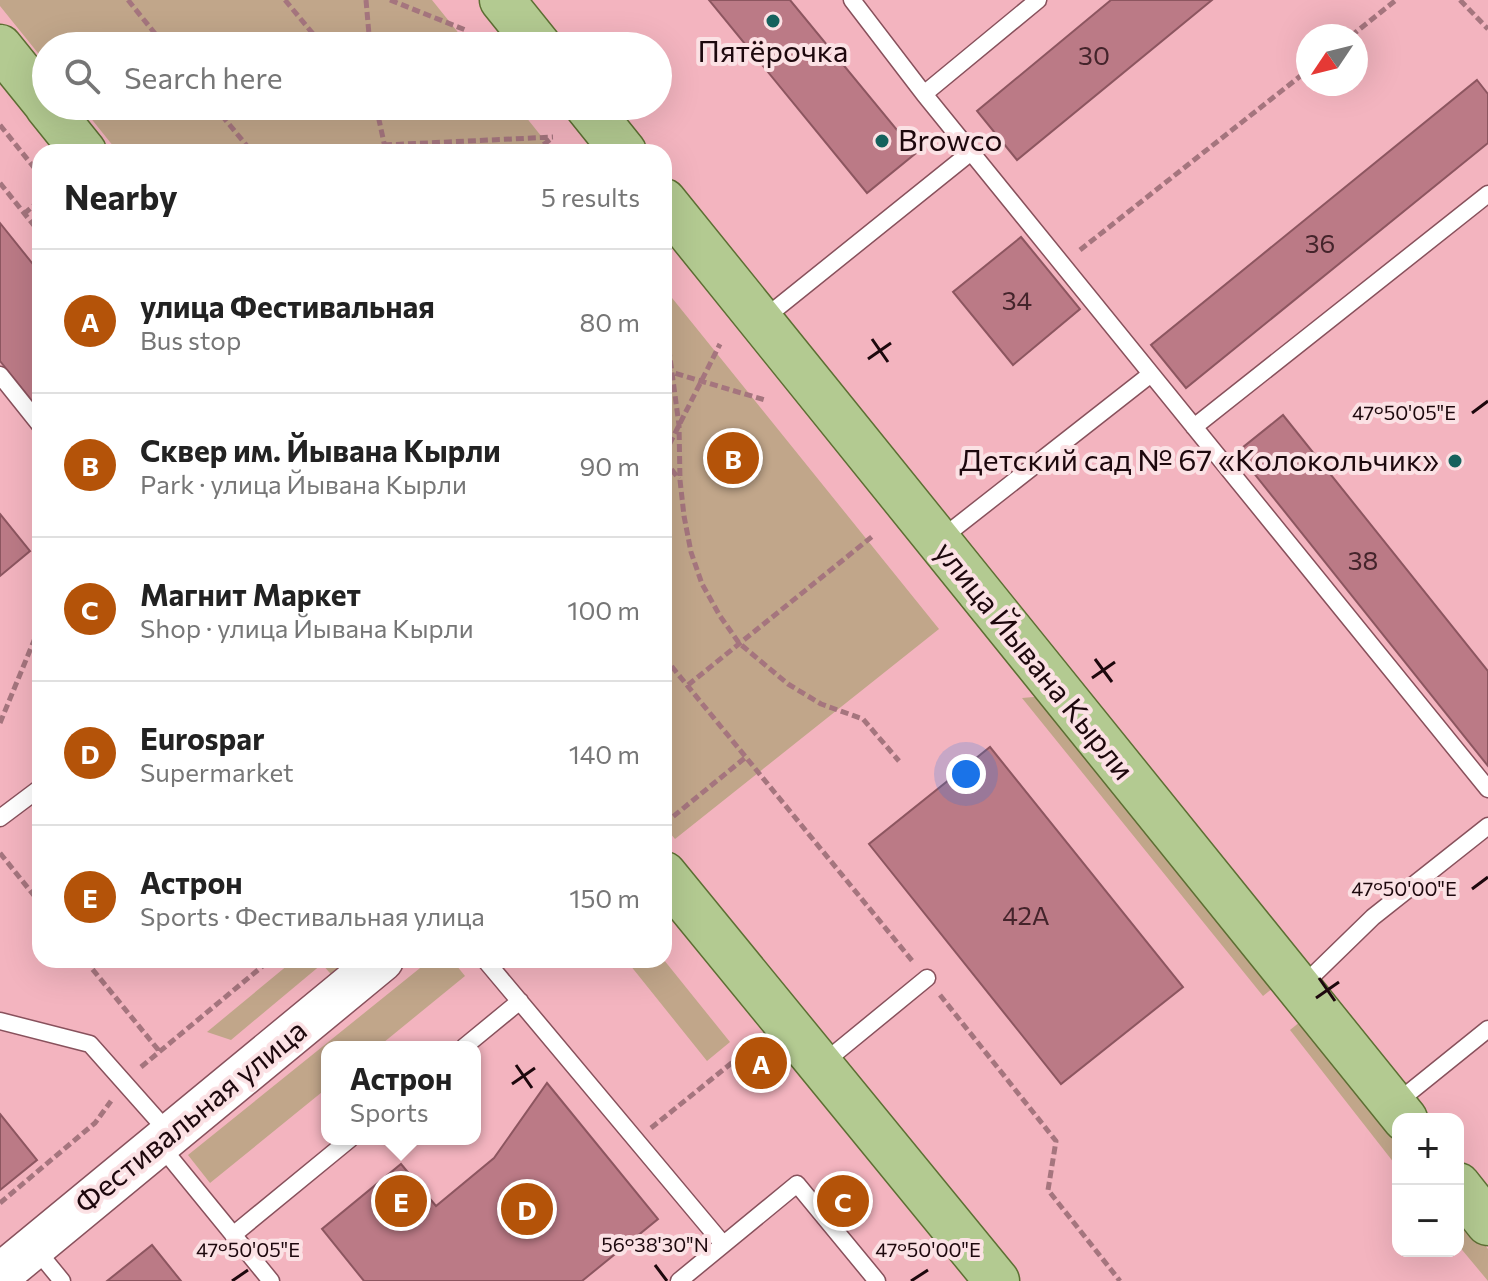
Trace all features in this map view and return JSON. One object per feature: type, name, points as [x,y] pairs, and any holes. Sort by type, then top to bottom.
[{"type":"main road","points":[[502,0],[528,32]]},
{"type":"main road","points":[[0,47],[32,86]]},
{"type":"main road","points":[[59,120],[78,144]]},
{"type":"main road","points":[[598,120],[618,144]]},
{"type":"main road","name":"улица Йывана Кырли","points":[[672,211],[1400,1112]]},
{"type":"main road","points":[[672,884],[997,1281]]},
{"type":"main road","points":[[1464,1193],[1488,1223]]},
{"type":"street","name":"Фестивальная улица","points":[[0,1275],[372,968]]},
{"type":"lane","points":[[852,0],[924,94],[1488,789]]},
{"type":"lane","points":[[924,94],[1038,0]]},
{"type":"lane","points":[[760,321],[971,152]]},
{"type":"lane","points":[[1194,427],[1488,194]]},
{"type":"lane","points":[[938,541],[1151,374]]},
{"type":"lane","points":[[0,375],[32,415]]},
{"type":"lane","points":[[0,818],[32,794]]},
{"type":"lane","points":[[1299,989],[1373,917],[1488,826]]},
{"type":"lane","points":[[492,968],[723,1244]]},
{"type":"lane","points":[[820,1065],[927,978]]},
{"type":"lane","points":[[471,1041],[520,1001]]},
{"type":"lane","points":[[0,1021],[90,1044],[271,1281]]},
{"type":"lane","points":[[1400,1112],[1488,1029]]},
{"type":"lane","points":[[233,1235],[343,1145]]},
{"type":"lane","points":[[679,1281],[797,1184],[877,1281]]},
{"type":"lane","points":[[34,1247],[62,1281]]},
{"type":"path","points":[[128,0],[154,32]]},
{"type":"path","points":[[285,0],[311,32]]},
{"type":"path","points":[[366,0],[369,32]]},
{"type":"path","points":[[390,0],[468,31]]},
{"type":"path","points":[[1366,24],[1396,0]]},
{"type":"path","points":[[1460,0],[1488,29]]},
{"type":"path","points":[[1062,264],[1296,79]]},
{"type":"path","points":[[226,120],[245,144]]},
{"type":"path","points":[[378,120],[384,144]]},
{"type":"path","points":[[0,125],[32,165]]},
{"type":"path","points":[[446,144],[553,137],[544,144]]},
{"type":"path","points":[[0,183],[32,224]]},
{"type":"path","points":[[24,214],[32,207]]},
{"type":"path","points":[[672,440],[720,344]]},
{"type":"path","points":[[672,365],[679,425],[680,480],[691,552],[702,584],[720,616],[739,643],[799,691],[821,704],[863,719],[899,761]]},
{"type":"path","points":[[673,372],[765,400]]},
{"type":"path","points":[[672,468],[680,480]]},
{"type":"path","points":[[688,685],[874,535]]},
{"type":"path","points":[[0,723],[32,645]]},
{"type":"path","points":[[672,666],[1056,1141],[1048,1190],[1120,1281]]},
{"type":"path","points":[[672,817],[746,757]]},
{"type":"path","points":[[0,853],[32,893]]},
{"type":"path","points":[[92,968],[160,1052]]},
{"type":"path","points":[[636,1140],[744,1053]]},
{"type":"shaded area","points":[[0,0],[432,0],[458,32],[32,32],[32,46],[0,6]]},
{"type":"shaded area","points":[[92,120],[528,120],[548,144],[112,144]]},
{"type":"shaded area","points":[[672,298],[939,629],[675,839],[672,835]]},
{"type":"shaded area","points":[[1045,696],[1279,983],[1263,996],[1022,698]]},
{"type":"shaded area","points":[[284,968],[317,968],[231,1040],[207,1032]]},
{"type":"shaded area","points":[[326,968],[350,968],[336,980]]},
{"type":"shaded area","points":[[420,968],[458,968],[465,976],[385,1041],[329,1041]]},
{"type":"shaded area","points":[[632,968],[670,968],[730,1042],[707,1061]]},
{"type":"shaded area","points":[[1306,1017],[1392,1126],[1392,1160],[1290,1030]]},
{"type":"shaded area","points":[[321,1048],[321,1093],[210,1183],[188,1155]]},
{"type":"shaded area","points":[[1464,1219],[1488,1249],[1488,1281],[1464,1252]]},
{"type":"building","points":[[709,0],[790,0],[916,153],[867,193]]},
{"type":"building","points":[[1111,0],[1212,0],[1017,160],[977,111]]},
{"type":"building","points":[[1477,80],[1488,94],[1488,143],[1186,388],[1151,345]]},
{"type":"building","points":[[0,223],[32,263],[32,401],[0,361]]},
{"type":"building","points":[[1021,237],[1080,309],[1013,365],[953,292]]},
{"type":"building","points":[[1283,415],[1488,671],[1488,766],[1237,452]]},
{"type":"building","points":[[0,514],[30,551],[0,576]]},
{"type":"building","points":[[990,747],[1183,987],[1061,1084],[869,844]]},
{"type":"building","points":[[547,1083],[658,1219],[582,1281],[364,1281],[322,1229],[401,1164],[436,1206],[494,1158]]},
{"type":"building","points":[[0,1114],[37,1160],[0,1190]]},
{"type":"building","points":[[839,1180],[862,1209],[846,1221],[824,1192]]},
{"type":"building","points":[[152,1245],[181,1281],[107,1281]]},
{"type":"place","name":"Пятёрочка","points":[[773,21]]},
{"type":"place","name":"Browco","points":[[882,141]]},
{"type":"place","name":"Сквер им. Йывана Кырли","points":[[733,458]]},
{"type":"place","name":"Детский сад № 67 «Колокольчик»","points":[[1455,461]]},
{"type":"place","name":"улица Фестивальная","points":[[761,1063]]},
{"type":"place","name":"Астрон","points":[[401,1201]]},
{"type":"place","name":"Магнит Маркет","points":[[843,1201]]},
{"type":"place","name":"Eurospar","points":[[527,1209]]}]
